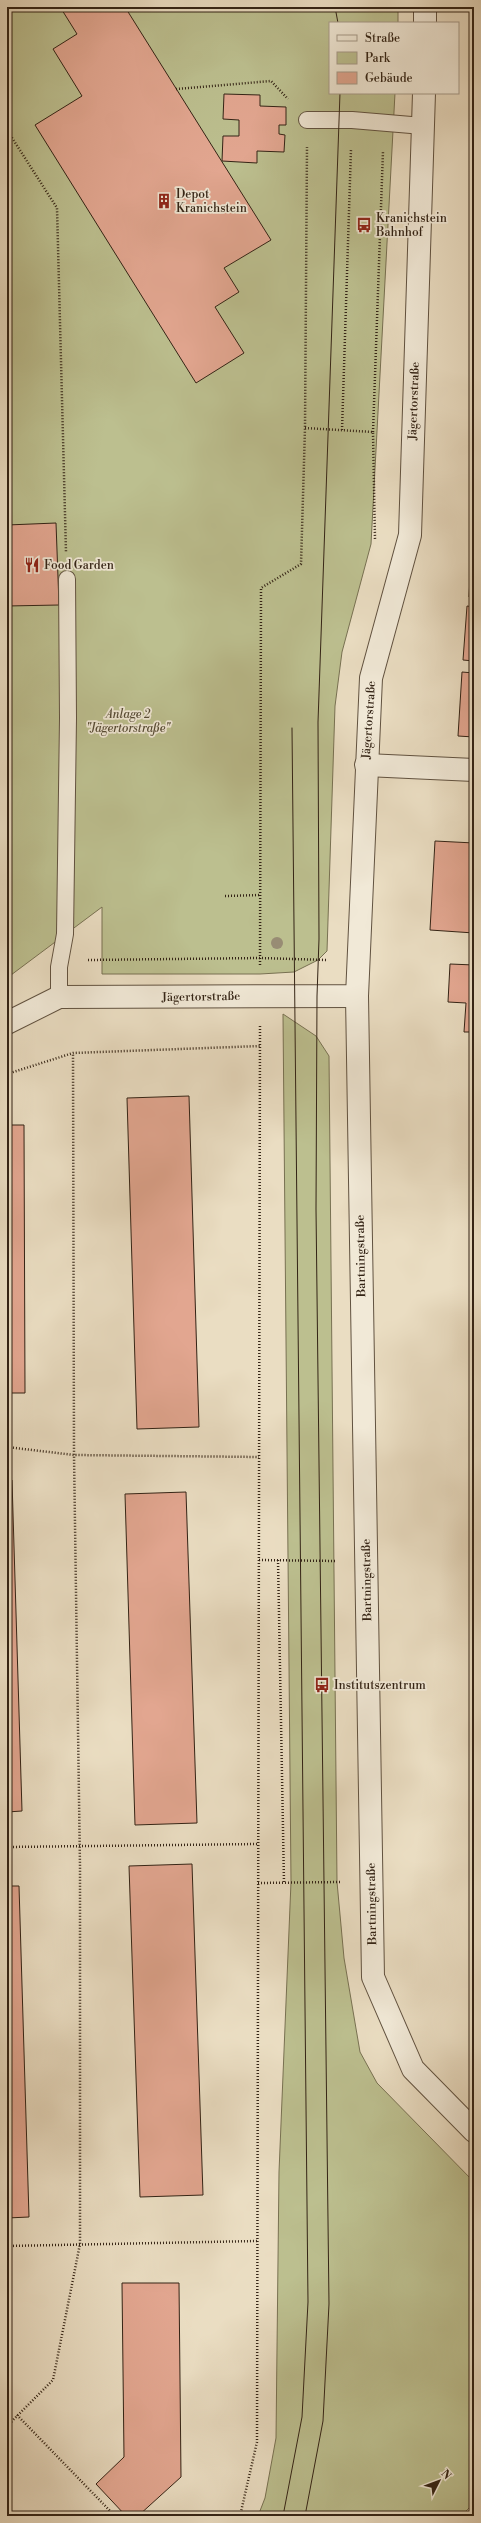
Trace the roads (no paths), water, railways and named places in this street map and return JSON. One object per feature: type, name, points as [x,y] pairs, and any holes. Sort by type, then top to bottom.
[{"type":"street","points":[[425,7],[425,22]]},
{"type":"street","name":"Jägertorstraße","points":[[7,1023],[59,997],[357,996],[371,678],[410,535],[424,94]]},
{"type":"street","points":[[366,765],[474,770]]},
{"type":"street","name":"Bartningstraße","points":[[357,996],[373,1977],[412,2068],[474,2131]]},
{"type":"lane","points":[[307,120],[352,120],[424,126]]},
{"type":"lane","points":[[59,997],[59,967],[66,934],[68,718],[67,579]]},
{"type":"tram line","points":[[335,7],[338,22]]},
{"type":"tram line","points":[[305,2516],[323,2421],[329,2304],[316,1209],[317,996],[319,939],[318,722],[340,94]]},
{"type":"tram line","points":[[283,2516],[302,2417],[308,2302],[292,728]]},
{"type":"place","name":"Depot Kranichstein","points":[[164,201]]},
{"type":"place","name":"Kranichstein Bahnhof","points":[[364,225]]},
{"type":"place","name":"Food Garden","points":[[32,565]]},
{"type":"place","name":"Institutszentrum","points":[[322,1685]]},
{"type":"park label","name":"Anlage 2 \"Jägertorstraße\"","points":[[128,721]]}]
